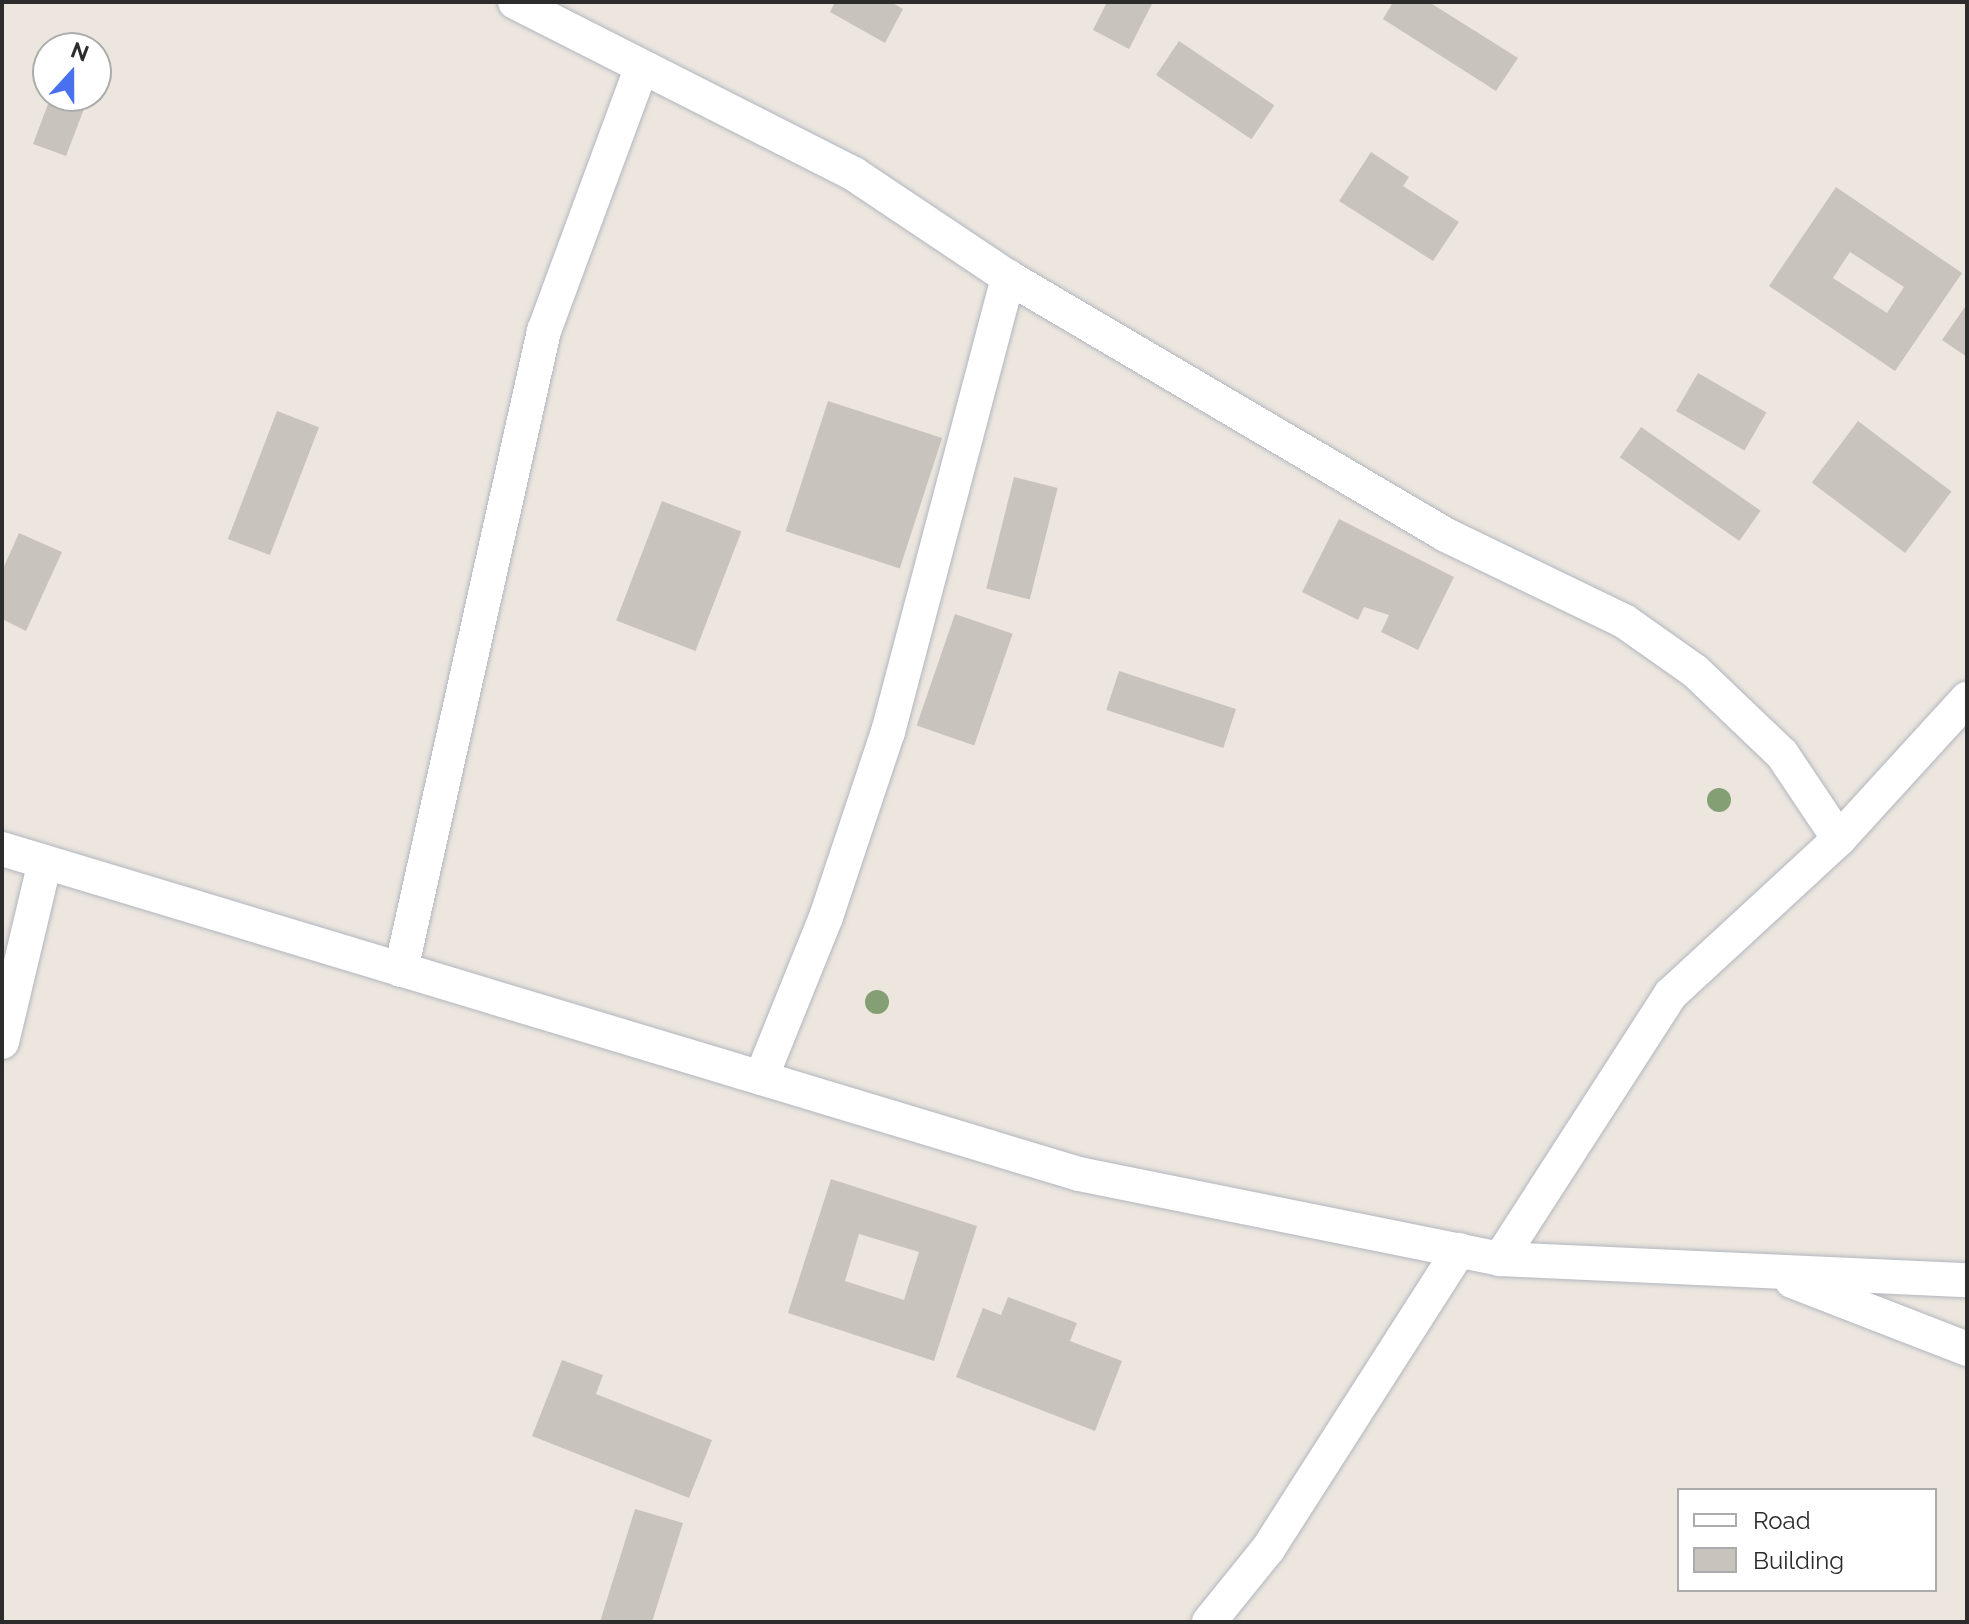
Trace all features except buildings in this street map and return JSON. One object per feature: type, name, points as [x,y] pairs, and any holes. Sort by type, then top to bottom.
[{"type":"street","points":[[515,2],[641,69],[854,174],[1008,277],[1446,535],[1624,621],[1695,671],[1782,754],[1839,839]]},
{"type":"street","points":[[401,970],[544,331],[641,69]]},
{"type":"street","points":[[761,1078],[826,917],[888,732],[1008,277]]},
{"type":"street","points":[[1500,1259],[1671,994],[1839,839],[1967,699]]},
{"type":"street","points":[[2,849],[1079,1174],[1500,1259],[1967,1280]]},
{"type":"street","points":[[2,1042],[45,862]]},
{"type":"street","points":[[1209,1622],[1268,1549],[1459,1250]]},
{"type":"street","points":[[1766,1271],[1967,1349]]}]
